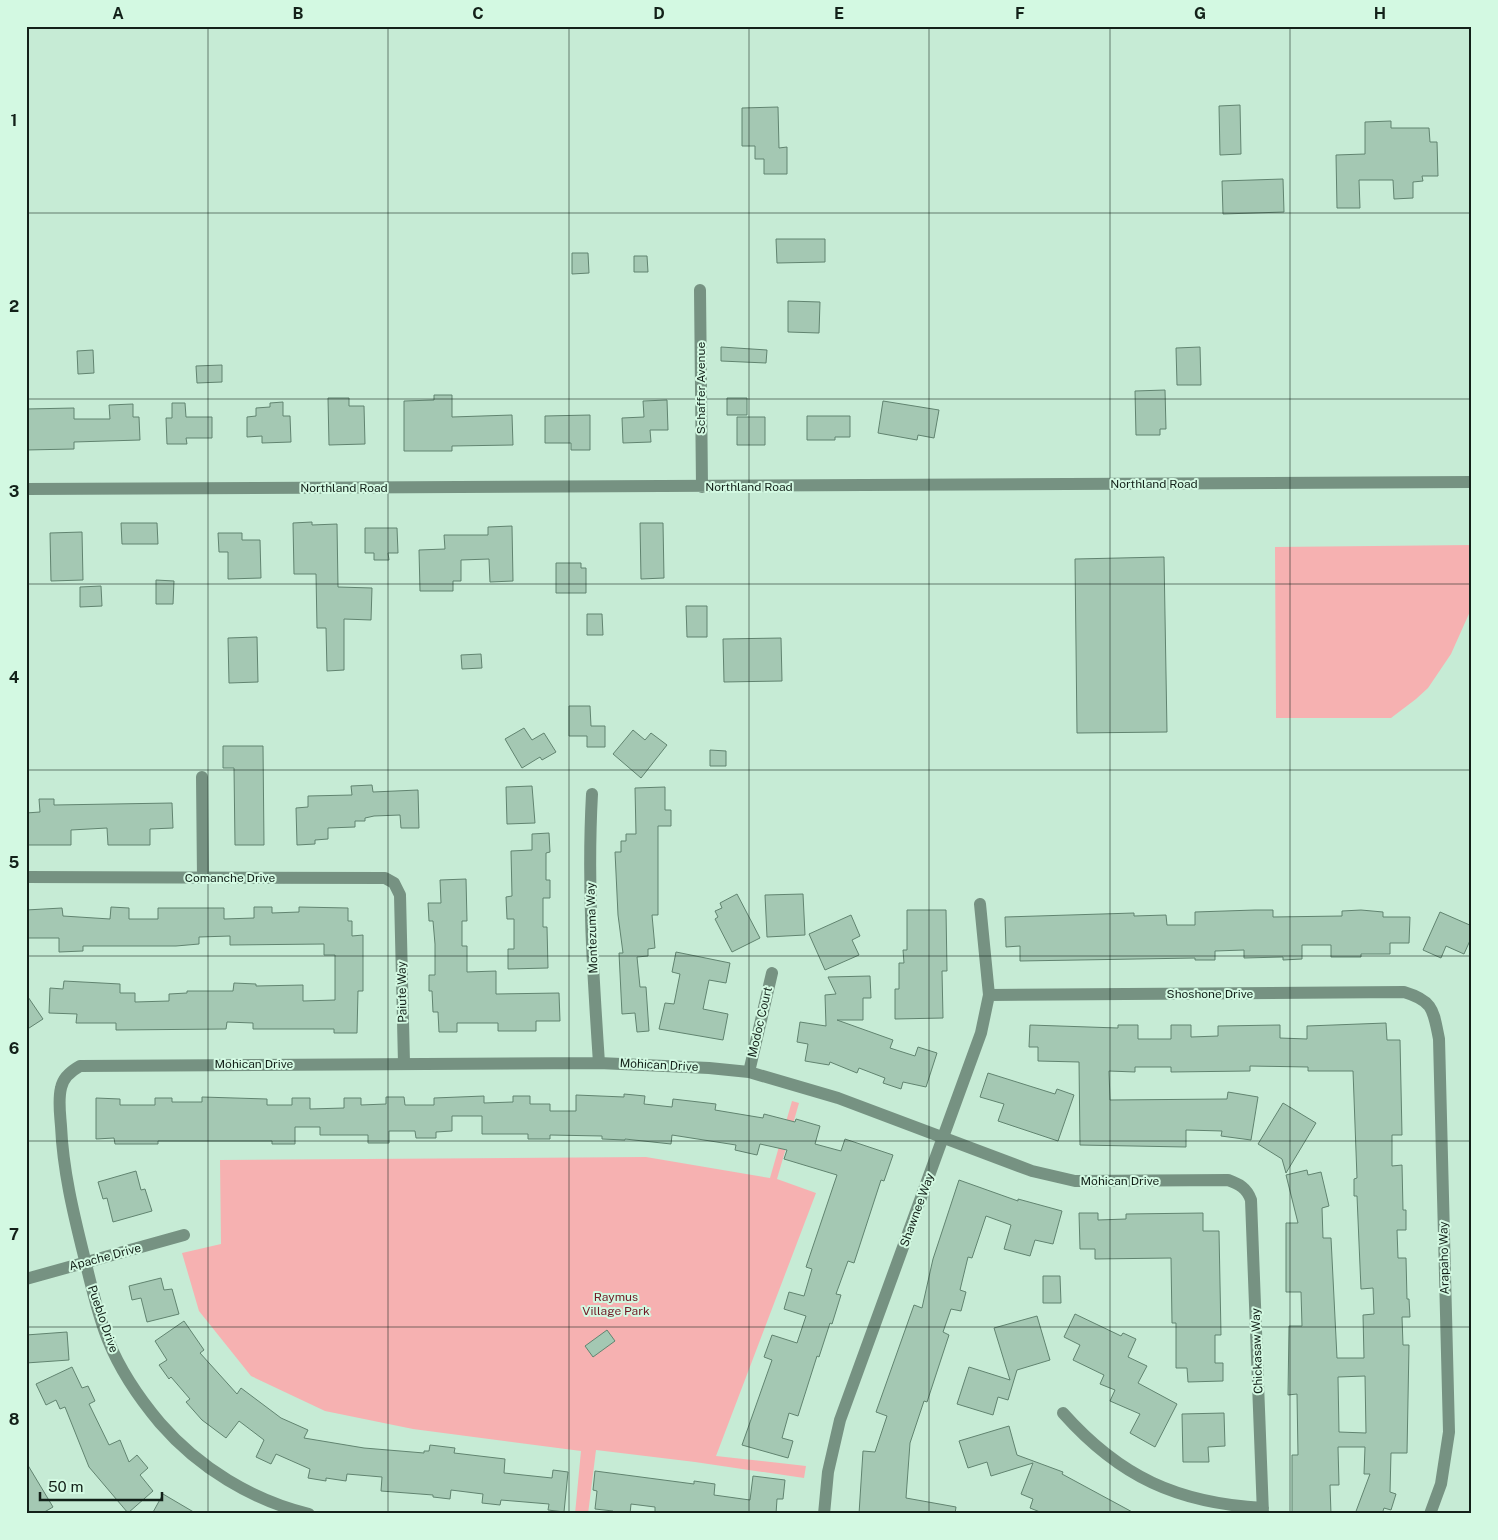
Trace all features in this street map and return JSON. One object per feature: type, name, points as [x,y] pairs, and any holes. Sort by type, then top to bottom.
[{"type":"street","name":"Schaffer Avenue","points":[[700,290],[702,487]]},
{"type":"street","name":"Northland Road","points":[[26,489],[1472,482]]},
{"type":"street","points":[[202,777],[203,878]]},
{"type":"street","name":"Montezuma Way","points":[[592,794],[589,843],[592,950],[599,1063]]},
{"type":"street","name":"Comanche Drive","points":[[26,877],[385,878],[394,883],[400,895],[401,920]]},
{"type":"street","name":"Shawnee Way","points":[[824,1514],[828,1472],[840,1420],[981,1033],[989,995],[980,904]]},
{"type":"street","name":"Paiute Way","points":[[401,920],[404,1063]]},
{"type":"street","name":"Modoc Court","points":[[749,1072],[772,973]]},
{"type":"street","name":"Shoshone Drive","points":[[989,995],[1404,992],[1422,997],[1428,1003]]},
{"type":"street","name":"Arapaho Way","points":[[1428,1003],[1433,1011],[1439,1039],[1449,1432],[1441,1484],[1430,1514]]},
{"type":"street","name":"Mohican Drive","points":[[61,1087],[73,1070],[80,1066],[99,1064],[599,1063],[749,1072],[838,1098],[944,1136],[1032,1171],[1075,1181],[1228,1180],[1239,1184],[1246,1190]]},
{"type":"street","name":"Pueblo Drive","points":[[61,1087],[60,1105],[64,1173],[102,1324],[113,1352],[130,1382],[160,1423],[200,1462],[232,1483],[274,1504],[309,1514]]},
{"type":"street","name":"Chickasaw Way","points":[[1246,1190],[1250,1200],[1263,1511]]},
{"type":"street","name":"Apache Drive","points":[[26,1279],[184,1236]]},
{"type":"street","points":[[1063,1413],[1087,1440],[1126,1469],[1163,1489],[1199,1500],[1263,1511]]},
{"type":"green space","points":[[1472,545],[1472,607],[1451,654],[1428,688],[1416,699],[1391,718],[1276,718],[1275,547]]},
{"type":"green space","name":"Raymus Village Park","points":[[792,1101],[799,1103],[777,1179],[816,1193],[716,1456],[806,1466],[804,1478],[596,1450],[588,1514],[575,1514],[581,1451],[413,1429],[325,1411],[251,1376],[199,1311],[182,1253],[221,1244],[220,1160],[646,1157],[770,1178]]},
{"type":"building","points":[[1240,105],[1241,154],[1220,155],[1219,106]]},
{"type":"building","points":[[778,107],[779,148],[787,147],[787,174],[764,174],[764,159],[755,159],[755,146],[742,146],[742,108]]},
{"type":"building","points":[[1391,121],[1391,128],[1429,128],[1430,142],[1437,142],[1438,176],[1422,176],[1423,181],[1413,182],[1413,198],[1394,199],[1393,180],[1359,180],[1360,208],[1337,208],[1336,155],[1365,154],[1365,122]]},
{"type":"building","points":[[1283,179],[1284,212],[1223,214],[1222,181]]},
{"type":"building","points":[[776,239],[825,239],[825,262],[777,263]]},
{"type":"building","points":[[572,253],[588,253],[589,273],[572,274]]},
{"type":"building","points":[[634,256],[647,256],[648,272],[634,272]]},
{"type":"building","points":[[788,301],[820,302],[819,333],[788,332]]},
{"type":"building","points":[[721,347],[767,350],[766,363],[721,361]]},
{"type":"building","points":[[1200,347],[1201,385],[1177,385],[1176,348]]},
{"type":"building","points":[[93,350],[94,373],[78,374],[77,351]]},
{"type":"building","points":[[222,365],[222,382],[197,383],[196,366]]},
{"type":"building","points":[[1165,390],[1166,429],[1160,429],[1160,435],[1136,435],[1135,391]]},
{"type":"building","points":[[434,395],[452,395],[452,417],[512,415],[513,445],[452,446],[452,451],[404,451],[404,401],[434,400]]},
{"type":"building","points":[[328,398],[349,398],[349,406],[364,406],[365,444],[329,445]]},
{"type":"building","points":[[727,398],[747,398],[747,415],[727,415]]},
{"type":"building","points":[[667,400],[668,430],[650,430],[651,442],[623,443],[622,418],[644,417],[643,401]]},
{"type":"building","points":[[883,401],[939,410],[934,438],[918,435],[917,440],[878,433]]},
{"type":"building","points":[[283,402],[283,416],[290,416],[291,442],[262,443],[262,436],[247,437],[247,417],[256,416],[256,408],[270,407],[270,403]]},
{"type":"building","points":[[172,403],[185,403],[186,417],[212,417],[212,438],[186,438],[187,444],[167,444],[166,418],[172,418]]},
{"type":"building","points":[[133,404],[133,417],[139,417],[140,440],[74,442],[74,449],[26,450],[26,409],[74,408],[74,419],[110,419],[109,405]]},
{"type":"building","points":[[590,415],[590,450],[571,450],[571,443],[545,443],[545,416]]},
{"type":"building","points":[[807,416],[850,416],[850,437],[835,437],[835,440],[807,440]]},
{"type":"building","points":[[737,417],[765,417],[765,445],[737,445]]},
{"type":"building","points":[[312,522],[312,525],[337,524],[338,587],[372,588],[371,620],[344,619],[344,670],[327,671],[326,628],[317,628],[316,574],[294,574],[293,523]]},
{"type":"building","points":[[121,523],[157,523],[158,544],[122,544]]},
{"type":"building","points":[[640,523],[663,523],[664,578],[641,579]]},
{"type":"building","points":[[512,526],[513,581],[490,582],[489,559],[461,560],[461,581],[453,581],[453,591],[420,591],[419,550],[445,549],[444,535],[488,535],[488,527]]},
{"type":"building","points":[[365,528],[397,528],[398,553],[388,553],[389,560],[374,560],[374,553],[365,553]]},
{"type":"building","points":[[82,532],[83,580],[51,581],[50,533]]},
{"type":"building","points":[[218,533],[242,533],[242,540],[260,540],[261,578],[228,579],[228,552],[219,552]]},
{"type":"building","points":[[1164,557],[1167,732],[1077,733],[1075,559]]},
{"type":"building","points":[[556,563],[581,563],[581,568],[586,568],[586,593],[556,593]]},
{"type":"building","points":[[156,580],[174,581],[173,604],[156,604]]},
{"type":"building","points":[[101,586],[102,606],[80,607],[80,587]]},
{"type":"building","points":[[686,606],[707,606],[707,637],[687,637]]},
{"type":"building","points":[[587,614],[602,614],[603,635],[587,635]]},
{"type":"building","points":[[257,637],[258,682],[229,683],[228,638]]},
{"type":"building","points":[[781,638],[782,681],[724,682],[723,639]]},
{"type":"building","points":[[481,654],[482,668],[462,669],[461,655]]},
{"type":"building","points":[[569,706],[590,706],[591,726],[605,726],[605,747],[587,747],[587,736],[569,736]]},
{"type":"building","points":[[524,728],[532,740],[544,733],[556,752],[542,760],[540,757],[522,768],[505,739]]},
{"type":"building","points":[[633,730],[645,740],[651,733],[667,745],[641,778],[613,754]]},
{"type":"building","points":[[223,746],[263,746],[264,845],[235,845],[234,768],[223,768]]},
{"type":"building","points":[[710,750],[726,751],[726,766],[710,766]]},
{"type":"building","points":[[372,785],[373,792],[418,790],[419,828],[401,828],[400,815],[374,816],[365,818],[365,821],[355,821],[355,827],[328,828],[328,839],[315,840],[315,844],[297,845],[296,808],[308,807],[308,796],[352,795],[351,786]]},
{"type":"building","points":[[532,786],[535,823],[507,824],[506,787]]},
{"type":"building","points":[[665,787],[665,810],[671,810],[671,826],[658,826],[658,915],[652,915],[655,948],[648,949],[648,956],[637,957],[640,987],[646,987],[649,1031],[637,1032],[635,1013],[622,1014],[619,953],[623,953],[618,915],[615,852],[621,852],[621,841],[626,841],[626,834],[636,834],[635,788]]},
{"type":"building","points":[[39,799],[54,799],[54,805],[172,803],[173,828],[150,829],[150,845],[108,845],[107,828],[71,830],[71,845],[26,845],[26,813],[40,812]]},
{"type":"building","points":[[549,833],[550,852],[546,853],[546,880],[550,880],[550,898],[543,898],[543,927],[547,927],[548,968],[508,969],[508,949],[514,949],[514,919],[507,919],[506,897],[512,896],[511,851],[532,850],[532,834]]},
{"type":"building","points":[[466,879],[467,921],[462,921],[462,946],[467,946],[467,972],[496,971],[496,994],[559,993],[560,1021],[536,1021],[536,1031],[498,1031],[498,1023],[457,1023],[457,1032],[439,1032],[438,1012],[433,1012],[432,991],[429,991],[429,975],[435,975],[435,944],[433,921],[429,921],[428,903],[441,903],[440,880]]},
{"type":"building","points":[[737,894],[760,938],[732,952],[715,919],[718,917],[715,911],[722,908],[720,903]]},
{"type":"building","points":[[803,894],[805,935],[767,937],[765,895]]},
{"type":"building","points":[[111,907],[129,908],[129,919],[158,919],[158,908],[224,908],[224,919],[254,918],[254,907],[272,907],[272,913],[299,912],[299,907],[348,908],[348,921],[352,921],[352,936],[363,935],[363,991],[358,991],[357,1033],[334,1033],[334,1029],[253,1029],[253,1023],[227,1022],[226,1029],[116,1030],[116,1023],[76,1023],[77,1014],[49,1013],[50,988],[63,989],[64,981],[120,984],[120,993],[135,993],[135,1002],[169,1001],[169,994],[187,993],[187,991],[233,991],[234,983],[256,984],[256,986],[303,985],[303,1001],[335,1000],[335,955],[324,955],[324,944],[230,945],[230,936],[199,937],[199,944],[176,946],[83,946],[83,951],[59,952],[59,938],[26,938],[26,910],[62,908],[63,916],[110,919]]},
{"type":"building","points":[[907,910],[946,910],[947,971],[942,971],[943,1018],[895,1019],[895,989],[899,989],[899,963],[904,963],[903,950],[907,950]]},
{"type":"building","points":[[1273,910],[1273,917],[1342,916],[1342,911],[1361,910],[1383,912],[1383,917],[1410,917],[1409,943],[1390,943],[1390,954],[1361,954],[1361,957],[1331,957],[1331,945],[1302,945],[1302,959],[1283,960],[1283,957],[1244,958],[1244,950],[1215,951],[1215,960],[1195,960],[1195,958],[1020,961],[1020,946],[1006,947],[1005,917],[1134,913],[1134,916],[1166,915],[1167,925],[1195,925],[1195,912]]},
{"type":"building","points":[[1440,912],[1472,926],[1472,936],[1464,954],[1446,946],[1441,958],[1423,950]]},
{"type":"building","points":[[851,915],[860,936],[852,940],[859,955],[825,970],[809,934]]},
{"type":"building","points":[[676,952],[730,963],[726,983],[709,980],[703,1009],[728,1014],[723,1040],[659,1029],[665,1003],[674,1004],[680,974],[672,972]]},
{"type":"building","points":[[870,976],[871,998],[863,998],[863,1020],[837,1020],[893,1040],[890,1048],[915,1056],[918,1047],[937,1053],[926,1087],[903,1082],[901,1089],[883,1083],[885,1078],[859,1068],[857,1073],[830,1062],[829,1065],[805,1061],[808,1044],[797,1042],[800,1022],[826,1026],[825,995],[836,994],[828,977]]},
{"type":"building","points":[[26,994],[43,1019],[26,1030]]},
{"type":"building","points":[[1386,1023],[1387,1040],[1400,1040],[1402,1135],[1392,1135],[1392,1166],[1402,1165],[1403,1210],[1406,1210],[1406,1230],[1397,1230],[1398,1258],[1406,1258],[1407,1299],[1409,1299],[1410,1317],[1402,1317],[1403,1345],[1409,1345],[1407,1453],[1391,1453],[1390,1492],[1396,1494],[1391,1510],[1384,1508],[1382,1514],[1355,1514],[1370,1474],[1364,1474],[1365,1447],[1338,1447],[1339,1485],[1330,1485],[1331,1514],[1292,1514],[1292,1455],[1298,1455],[1297,1394],[1288,1395],[1289,1326],[1302,1326],[1301,1292],[1286,1292],[1286,1223],[1298,1223],[1286,1175],[1307,1170],[1308,1175],[1321,1172],[1329,1206],[1322,1208],[1323,1238],[1331,1238],[1337,1358],[1364,1358],[1363,1315],[1374,1314],[1373,1288],[1361,1289],[1357,1196],[1354,1196],[1354,1179],[1357,1178],[1353,1071],[1308,1071],[1308,1067],[1250,1066],[1250,1071],[1171,1072],[1171,1067],[1135,1067],[1135,1072],[1109,1071],[1110,1100],[1227,1099],[1228,1092],[1258,1097],[1251,1140],[1221,1136],[1222,1131],[1186,1130],[1186,1147],[1080,1145],[1079,1062],[1038,1061],[1038,1047],[1029,1047],[1030,1025],[1118,1028],[1118,1025],[1138,1025],[1138,1039],[1171,1039],[1171,1025],[1191,1025],[1191,1037],[1218,1036],[1218,1026],[1280,1025],[1280,1038],[1307,1039],[1307,1026]],"holes":[[[1365,1376],[1366,1433],[1339,1432],[1338,1377]]]},
{"type":"building","points":[[988,1073],[1055,1094],[1057,1089],[1074,1095],[1058,1141],[998,1121],[1004,1104],[980,1097]]},
{"type":"building","points":[[624,1094],[645,1096],[644,1104],[672,1107],[673,1099],[716,1104],[715,1110],[763,1118],[764,1114],[795,1122],[796,1119],[820,1126],[815,1144],[841,1151],[845,1139],[893,1155],[884,1181],[881,1180],[854,1263],[848,1261],[836,1294],[841,1295],[832,1324],[830,1323],[819,1357],[817,1356],[798,1416],[789,1413],[782,1438],[793,1441],[788,1458],[742,1445],[772,1360],[764,1357],[772,1335],[797,1343],[806,1316],[784,1309],[789,1292],[804,1296],[812,1269],[806,1267],[837,1175],[784,1159],[787,1150],[760,1144],[757,1155],[735,1150],[736,1145],[672,1135],[671,1144],[625,1139],[602,1139],[602,1136],[550,1135],[550,1139],[528,1139],[528,1134],[482,1134],[482,1116],[452,1116],[452,1131],[436,1132],[436,1138],[416,1138],[415,1131],[389,1131],[389,1143],[368,1143],[368,1135],[320,1135],[320,1127],[295,1127],[295,1144],[272,1144],[272,1141],[158,1141],[158,1144],[115,1144],[114,1138],[96,1139],[96,1098],[120,1099],[120,1105],[155,1105],[155,1098],[172,1098],[172,1102],[202,1102],[202,1097],[267,1099],[267,1105],[292,1105],[292,1098],[310,1098],[310,1109],[344,1108],[344,1098],[361,1098],[361,1105],[386,1104],[386,1097],[404,1097],[405,1105],[434,1105],[434,1098],[484,1096],[484,1103],[513,1102],[513,1096],[530,1096],[530,1104],[550,1104],[550,1111],[576,1111],[576,1095],[624,1097]]},
{"type":"building","points":[[1283,1103],[1316,1123],[1286,1173],[1282,1159],[1258,1144]]},
{"type":"building","points":[[136,1171],[141,1190],[145,1189],[152,1211],[113,1222],[107,1198],[103,1199],[98,1182]]},
{"type":"building","points":[[959,1180],[1018,1201],[1018,1199],[1062,1211],[1053,1244],[1035,1240],[1030,1256],[1004,1249],[1011,1225],[986,1216],[972,1258],[968,1257],[960,1290],[966,1292],[961,1311],[951,1309],[943,1332],[949,1335],[927,1402],[924,1401],[910,1443],[906,1498],[956,1507],[955,1514],[859,1514],[863,1451],[875,1452],[887,1416],[876,1412],[914,1305],[922,1308],[933,1259]]},
{"type":"building","points":[[1079,1213],[1098,1213],[1098,1220],[1126,1219],[1126,1214],[1203,1213],[1203,1231],[1219,1231],[1221,1335],[1215,1335],[1215,1363],[1223,1363],[1223,1381],[1188,1382],[1187,1368],[1176,1368],[1176,1323],[1172,1323],[1171,1258],[1095,1259],[1095,1249],[1080,1249]]},
{"type":"building","points":[[1043,1276],[1060,1276],[1061,1303],[1043,1303]]},
{"type":"building","points":[[161,1278],[164,1290],[172,1289],[179,1314],[147,1322],[141,1298],[132,1300],[129,1286]]},
{"type":"building","points":[[1075,1314],[1121,1336],[1123,1333],[1136,1339],[1128,1357],[1147,1366],[1138,1383],[1177,1404],[1155,1447],[1130,1433],[1140,1414],[1110,1401],[1115,1390],[1100,1384],[1104,1375],[1073,1360],[1080,1345],[1064,1337]]},
{"type":"building","points":[[1037,1316],[1050,1360],[1017,1370],[1008,1400],[998,1397],[993,1415],[957,1404],[969,1367],[1010,1380],[994,1328]]},
{"type":"building","points":[[184,1321],[204,1350],[200,1353],[237,1394],[241,1388],[281,1418],[308,1430],[304,1438],[364,1448],[424,1453],[424,1451],[429,1451],[430,1445],[455,1448],[454,1453],[505,1459],[504,1473],[552,1478],[553,1470],[568,1472],[564,1512],[548,1510],[549,1504],[501,1500],[500,1505],[482,1503],[483,1494],[451,1490],[450,1499],[433,1497],[433,1495],[381,1491],[382,1477],[347,1474],[346,1481],[326,1478],[326,1481],[308,1478],[310,1469],[276,1454],[271,1464],[256,1457],[264,1440],[239,1421],[226,1438],[202,1420],[186,1402],[190,1399],[171,1377],[169,1379],[159,1365],[167,1360],[155,1341]]},
{"type":"building","points":[[607,1330],[615,1341],[593,1357],[585,1346]]},
{"type":"building","points":[[67,1332],[69,1360],[26,1363],[26,1335]]},
{"type":"building","points":[[72,1367],[82,1388],[88,1386],[95,1401],[89,1404],[109,1445],[120,1440],[129,1462],[137,1455],[148,1468],[140,1475],[153,1491],[128,1513],[89,1467],[65,1407],[60,1409],[56,1400],[46,1405],[36,1384]]},
{"type":"building","points":[[1224,1413],[1225,1446],[1208,1447],[1209,1462],[1183,1462],[1182,1414]]},
{"type":"building","points":[[1009,1426],[1017,1455],[1063,1472],[1062,1474],[1136,1514],[1045,1514],[1030,1508],[1033,1499],[1021,1494],[1033,1463],[991,1476],[987,1462],[968,1468],[959,1441]]},
{"type":"building","points":[[26,1462],[53,1507],[41,1514],[26,1514]]},
{"type":"building","points":[[595,1471],[694,1484],[694,1481],[715,1484],[714,1495],[750,1500],[753,1476],[785,1480],[783,1499],[777,1499],[776,1514],[655,1514],[655,1507],[631,1504],[630,1514],[612,1514],[613,1511],[595,1509],[597,1491],[593,1490]]},
{"type":"building","points":[[163,1494],[197,1514],[152,1514]]}]
